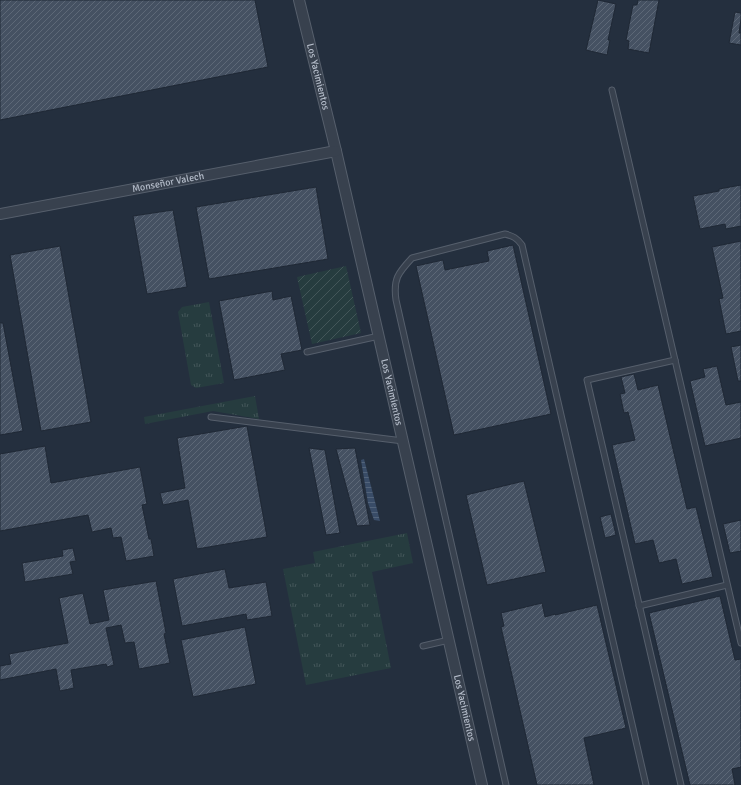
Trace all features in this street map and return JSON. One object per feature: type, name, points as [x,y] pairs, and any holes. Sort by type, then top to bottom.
[{"type":"street","name":"Los Yacimientos","points":[[299,0],[336,151],[482,785]]},
{"type":"street","name":"Monseñor Valech","points":[[0,214],[336,151]]},
{"type":"lane","points":[[612,90],[741,643]]},
{"type":"lane","points":[[506,785],[395,290],[397,276],[412,258],[505,234],[517,239],[522,245],[646,785]]},
{"type":"lane","points":[[307,352],[379,336]]},
{"type":"lane","points":[[675,360],[588,380],[681,785]]},
{"type":"lane","points":[[211,417],[403,440]]},
{"type":"lane","points":[[639,606],[727,585]]},
{"type":"lane","points":[[423,646],[449,640]]},
{"type":"green space","points":[[346,266],[361,333],[312,344],[297,277]]},
{"type":"green space","points":[[209,302],[224,383],[196,388],[191,385],[178,312],[182,307]]},
{"type":"green space","points":[[255,396],[259,419],[213,411],[145,424],[144,417]]},
{"type":"green space","points":[[407,533],[413,563],[372,572],[391,668],[306,685],[283,569],[315,563],[313,552]]},
{"type":"water","points":[[364,459],[380,521],[374,520],[368,503],[361,460]]},
{"type":"building","points":[[0,0],[255,0],[268,67],[0,120]]},
{"type":"building","points":[[598,0],[616,4],[608,40],[610,40],[607,55],[586,50]]},
{"type":"building","points":[[638,0],[659,0],[649,53],[628,49],[629,41],[626,40],[633,5],[637,5]]},
{"type":"building","points":[[735,12],[741,13],[739,33],[741,33],[741,45],[729,43]]},
{"type":"building","points":[[741,185],[741,226],[726,229],[725,224],[700,229],[693,196]]},
{"type":"building","points":[[316,187],[328,259],[209,279],[196,207]]},
{"type":"building","points":[[173,210],[187,287],[147,294],[133,216]]},
{"type":"building","points":[[741,241],[741,331],[726,334],[719,299],[723,298],[712,247]]},
{"type":"building","points":[[513,245],[551,414],[454,435],[416,266],[443,260],[445,270],[489,261],[487,251]]},
{"type":"building","points":[[60,246],[91,422],[41,431],[10,255]]},
{"type":"building","points":[[272,291],[273,300],[291,296],[302,350],[281,354],[285,370],[234,380],[219,301]]},
{"type":"building","points":[[0,323],[3,323],[23,431],[0,435]]},
{"type":"building","points":[[741,345],[741,381],[738,381],[731,347]]},
{"type":"building","points":[[717,366],[726,405],[741,402],[741,438],[705,446],[690,381],[705,377],[703,369]]},
{"type":"building","points":[[634,374],[638,390],[658,385],[687,509],[696,507],[713,577],[682,584],[676,559],[659,563],[653,540],[635,544],[612,445],[635,440],[628,412],[624,413],[620,394],[625,393],[621,377]]},
{"type":"building","points":[[247,426],[267,537],[197,549],[188,500],[163,505],[160,493],[185,488],[177,438]]},
{"type":"building","points":[[45,446],[51,483],[140,467],[147,504],[142,505],[154,556],[126,561],[121,537],[113,538],[111,528],[92,532],[88,515],[0,531],[0,454]]},
{"type":"building","points":[[309,448],[325,450],[340,533],[326,535]]},
{"type":"building","points":[[355,448],[370,525],[357,526],[336,449]]},
{"type":"building","points":[[524,481],[546,572],[487,585],[466,495]]},
{"type":"building","points":[[611,514],[616,535],[605,538],[600,517]]},
{"type":"building","points":[[741,520],[741,551],[730,553],[723,524]]},
{"type":"building","points":[[73,548],[76,561],[70,562],[73,574],[25,582],[22,563],[63,556],[62,550]]},
{"type":"building","points":[[225,569],[229,588],[266,582],[272,616],[247,620],[246,614],[182,626],[173,579]]},
{"type":"building","points":[[156,581],[170,663],[139,669],[134,642],[125,643],[121,625],[106,628],[114,665],[107,667],[106,664],[71,670],[74,688],[60,691],[56,669],[0,680],[0,666],[11,664],[9,654],[68,643],[59,598],[83,593],[90,624],[109,620],[103,590]]},
{"type":"building","points":[[720,596],[735,660],[741,659],[741,767],[732,769],[735,785],[690,785],[649,613]]},
{"type":"building","points":[[542,603],[545,617],[597,605],[626,728],[584,738],[594,785],[537,785],[501,627],[504,626],[501,613]]},
{"type":"building","points":[[245,627],[256,684],[193,697],[181,640]]}]
